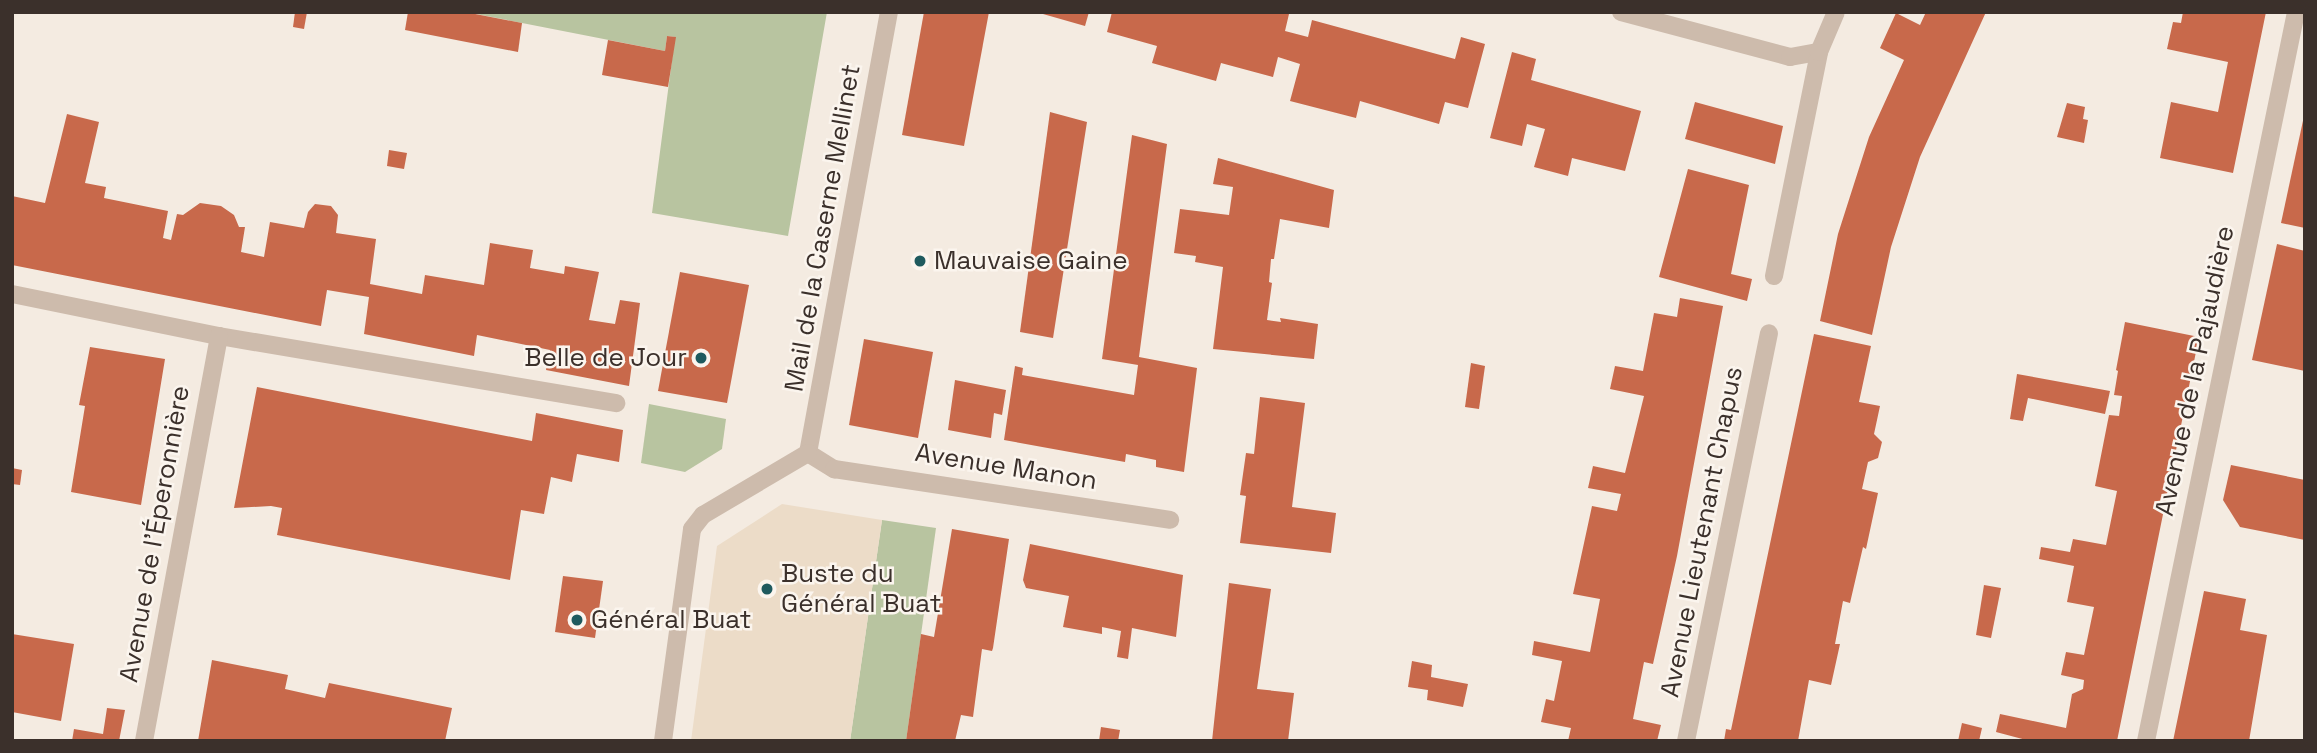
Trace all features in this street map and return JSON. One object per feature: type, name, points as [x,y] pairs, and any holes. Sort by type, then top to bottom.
[{"type":"street","name":"Mail de la Caserne Mellinet","points":[[808,453],[889,12]]},
{"type":"street","points":[[1621,12],[1790,57],[1805,57],[1819,51]]},
{"type":"street","points":[[1774,276],[1819,51],[1836,12]]},
{"type":"street","name":"Avenue de la Pajaudière","points":[[2146,741],[2296,12]]},
{"type":"street","points":[[12,294],[219,336],[616,403]]},
{"type":"street","name":"Avenue Lieutenant Chapus","points":[[1686,741],[1769,333]]},
{"type":"street","name":"Avenue de l'Éperonnière","points":[[144,741],[219,336]]},
{"type":"street","name":"Avenue Manon","points":[[808,453],[834,469],[1171,520]]},
{"type":"street","points":[[663,741],[692,529],[704,515],[808,453]]},
{"type":"green space","points":[[466,12],[827,12],[788,236],[652,213],[675,37],[667,36],[665,51]]},
{"type":"green space","points":[[649,404],[726,419],[722,449],[685,472],[641,463]]},
{"type":"green space","points":[[882,520],[936,528],[906,741],[850,741]]},
{"type":"shaded area","points":[[782,504],[882,520],[850,741],[691,741],[717,546]]},
{"type":"building","points":[[295,12],[307,12],[304,29],[293,27]]},
{"type":"building","points":[[408,12],[465,12],[522,23],[518,52],[405,30]]},
{"type":"building","points":[[924,12],[989,12],[964,146],[902,135]]},
{"type":"building","points":[[1036,12],[1089,12],[1085,26]]},
{"type":"building","points":[[1112,12],[1282,12],[1289,14],[1285,31],[1308,37],[1312,20],[1455,59],[1461,37],[1485,44],[1468,108],[1445,102],[1439,124],[1360,101],[1356,118],[1290,101],[1300,64],[1278,57],[1273,77],[1221,63],[1216,81],[1152,63],[1157,46],[1107,32]]},
{"type":"building","points":[[1926,12],[1986,12],[1920,157],[1891,247],[1872,335],[1820,321],[1838,234],[1869,137],[1904,60],[1880,48],[1896,13],[1920,25]]},
{"type":"building","points":[[2183,12],[2266,12],[2233,173],[2160,158],[2171,102],[2218,112],[2228,62],[2167,49],[2173,22],[2181,23]]},
{"type":"building","points":[[667,36],[676,37],[668,87],[602,75],[608,40],[665,51]]},
{"type":"building","points":[[1512,52],[1536,59],[1531,80],[1641,111],[1625,171],[1572,158],[1568,176],[1534,167],[1545,129],[1527,124],[1522,146],[1490,138]]},
{"type":"building","points":[[1695,102],[1783,126],[1775,164],[1685,139]]},
{"type":"building","points":[[2067,103],[2085,107],[2083,119],[2088,120],[2084,143],[2057,137]]},
{"type":"building","points":[[1050,112],[1087,122],[1053,338],[1020,332]]},
{"type":"building","points":[[67,114],[99,122],[85,183],[106,187],[104,198],[168,211],[163,238],[171,240],[177,214],[183,215],[200,203],[221,206],[234,215],[239,227],[245,227],[241,252],[264,257],[270,222],[304,228],[308,212],[315,204],[331,206],[338,215],[336,233],[376,239],[370,284],[422,294],[425,275],[484,285],[490,243],[533,250],[530,268],[564,274],[565,266],[599,272],[589,320],[615,324],[620,300],[640,303],[629,386],[546,370],[550,350],[477,335],[474,356],[364,334],[369,297],[327,290],[321,326],[12,265],[12,196],[45,203]]},
{"type":"building","points":[[2305,116],[2305,228],[2281,223]]},
{"type":"building","points":[[1132,135],[1167,144],[1139,357],[1197,368],[1184,472],[1156,467],[1156,460],[1126,454],[1125,462],[1004,440],[1015,366],[1023,368],[1022,375],[1134,395],[1138,365],[1102,359]]},
{"type":"building","points":[[389,150],[407,153],[404,169],[387,166]]},
{"type":"building","points":[[1218,158],[1334,190],[1329,228],[1280,219],[1274,259],[1271,259],[1269,282],[1272,283],[1267,320],[1281,322],[1280,318],[1318,324],[1314,359],[1213,349],[1223,267],[1195,262],[1196,256],[1174,253],[1180,209],[1229,215],[1233,187],[1213,184]]},
{"type":"building","points":[[1688,169],[1749,185],[1731,274],[1752,279],[1747,301],[1659,277]]},
{"type":"building","points":[[2277,244],[2305,251],[2305,371],[2252,360]]},
{"type":"building","points":[[680,272],[749,285],[727,403],[658,391]]},
{"type":"building","points":[[1680,298],[1723,306],[1677,556],[1653,664],[1644,662],[1633,719],[1661,725],[1657,741],[1568,741],[1571,728],[1541,722],[1546,699],[1554,701],[1562,661],[1532,655],[1534,641],[1590,652],[1600,599],[1573,594],[1592,506],[1617,511],[1621,494],[1588,488],[1593,466],[1625,473],[1644,396],[1610,389],[1615,366],[1643,371],[1654,313],[1677,317]]},
{"type":"building","points":[[2125,322],[2199,337],[2117,741],[2030,741],[1996,732],[2000,714],[2066,728],[2072,694],[2083,689],[2084,680],[2061,675],[2066,652],[2084,655],[2094,607],[2067,602],[2074,566],[2039,559],[2041,547],[2070,552],[2073,539],[2106,545],[2117,491],[2095,486],[2109,415],[2119,416],[2122,396],[2114,395]]},
{"type":"building","points":[[1814,334],[1871,346],[1859,402],[1880,406],[1874,434],[1882,442],[1878,458],[1868,462],[1862,489],[1878,493],[1866,549],[1863,547],[1850,603],[1843,601],[1835,644],[1840,644],[1831,685],[1809,680],[1798,741],[1724,741],[1726,729],[1731,730]]},
{"type":"building","points":[[864,339],[933,352],[918,438],[849,425]]},
{"type":"building","points":[[90,347],[165,359],[141,505],[71,492],[85,406],[79,405]]},
{"type":"building","points":[[1471,363],[1485,366],[1479,409],[1465,407]]},
{"type":"building","points":[[2017,374],[2110,391],[2105,414],[2028,398],[2023,421],[2010,419]]},
{"type":"building","points":[[955,380],[1006,390],[1002,415],[994,413],[991,438],[948,430]]},
{"type":"building","points":[[257,387],[532,441],[536,413],[623,430],[619,462],[577,454],[572,482],[551,477],[544,514],[521,510],[510,580],[277,535],[282,508],[234,508]]},
{"type":"building","points":[[1260,397],[1305,403],[1292,507],[1336,513],[1331,553],[1240,543],[1246,496],[1240,495],[1246,453],[1254,454]]},
{"type":"building","points":[[2231,465],[2305,480],[2305,540],[2240,527],[2223,500]]},
{"type":"building","points":[[12,468],[22,470],[20,485],[12,484]]},
{"type":"building","points":[[952,529],[1009,539],[993,648],[992,651],[982,649],[973,717],[961,715],[955,741],[906,741],[921,634],[934,637]]},
{"type":"building","points":[[1030,544],[1183,575],[1176,637],[1132,628],[1128,659],[1117,657],[1121,631],[1102,627],[1102,634],[1063,627],[1069,596],[1026,588],[1023,580]]},
{"type":"building","points":[[563,576],[603,581],[595,638],[555,632]]},
{"type":"building","points":[[1229,583],[1271,589],[1257,689],[1294,693],[1288,741],[1212,741]]},
{"type":"building","points":[[1984,585],[2001,588],[1991,638],[1976,635]]},
{"type":"building","points":[[2204,591],[2246,599],[2240,630],[2267,635],[2249,741],[2173,741]]},
{"type":"building","points":[[12,634],[74,644],[61,721],[12,712]]},
{"type":"building","points":[[212,660],[288,675],[285,689],[325,698],[329,683],[452,708],[445,741],[198,741]]},
{"type":"building","points":[[1412,661],[1432,665],[1431,677],[1468,684],[1463,707],[1427,700],[1428,690],[1408,687]]},
{"type":"building","points":[[107,708],[125,710],[119,741],[72,741],[74,729],[103,734]]},
{"type":"building","points":[[1962,723],[1982,728],[1979,741],[1958,741]]},
{"type":"building","points":[[1101,727],[1120,730],[1118,741],[1099,741]]},
{"type":"place","name":"Mauvaise Gaine","points":[[920,261]]},
{"type":"place","name":"Belle de Jour","points":[[701,358]]},
{"type":"place","name":"Buste du Général Buat","points":[[767,589]]},
{"type":"place","name":"Général Buat","points":[[577,620]]}]
